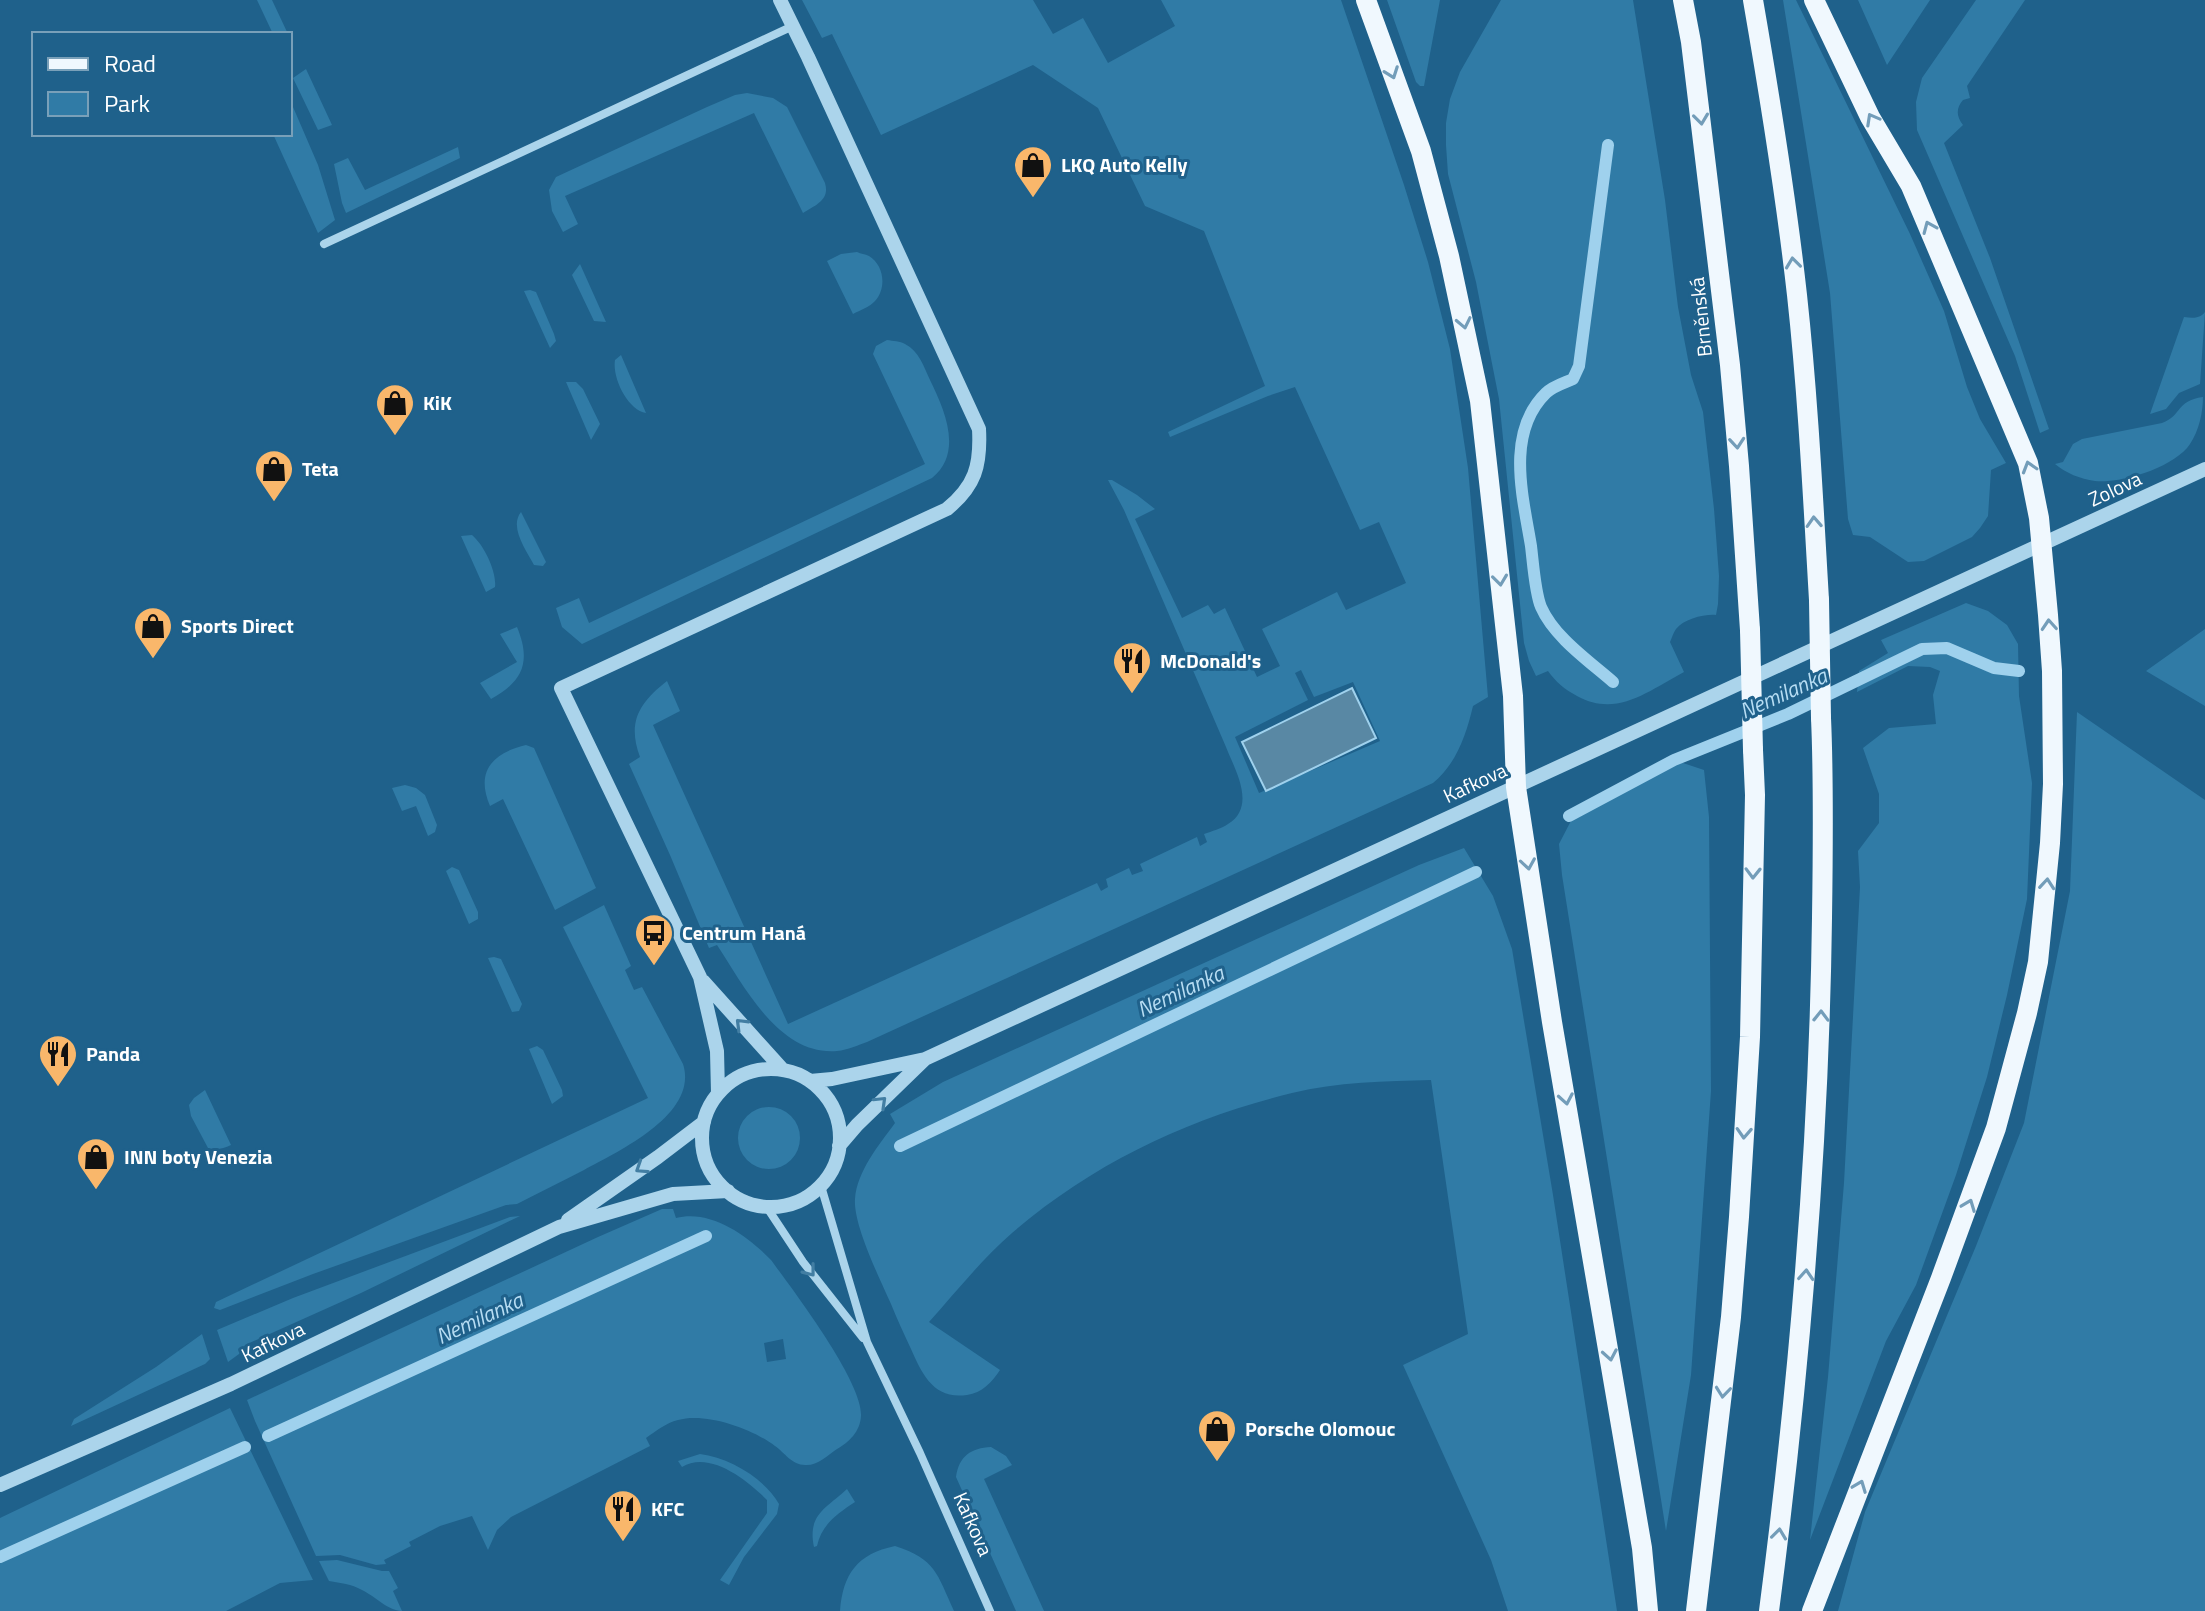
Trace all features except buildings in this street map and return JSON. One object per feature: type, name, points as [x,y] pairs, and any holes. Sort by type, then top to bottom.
[{"type":"main road","points":[[1366,0],[1421,151],[1449,256],[1480,401],[1513,696],[1516,787],[1552,1022],[1642,1548],[1648,1611]]},
{"type":"main road","name":"Brněnská","points":[[1683,0],[1691,42],[1739,466],[1750,630],[1755,795],[1750,1037],[1739,1217],[1731,1317],[1696,1611]]},
{"type":"main road","points":[[1753,0],[1785,193],[1797,297],[1819,600],[1824,769],[1821,1027],[1812,1192],[1798,1363],[1769,1611]]},
{"type":"main road","points":[[1812,1611],[1996,1128],[2038,962],[2053,784],[2052,671],[2042,544],[2035,489],[2028,463],[1911,186],[1870,117],[1814,0]]},
{"type":"street","points":[[718,1093],[717,1051],[700,977],[561,688],[947,509],[965,494],[975,473],[980,451],[979,429],[780,0]]},
{"type":"street","points":[[324,244],[793,26]]},
{"type":"street","name":"Zolova","points":[[2042,544],[2205,469]]},
{"type":"street","name":"Kafkova","points":[[810,1081],[925,1059],[2042,544]]},
{"type":"street","points":[[700,977],[783,1070]]},
{"type":"street","name":"Kafkova","points":[[821,1186],[835,1163],[839,1146],[925,1059]]},
{"type":"street","points":[[718,1093],[734,1079],[753,1071],[783,1070],[810,1081],[825,1094],[834,1110],[838,1119],[839,1146]]},
{"type":"street","name":"Kafkova","points":[[559,1227],[704,1122],[718,1093]]},
{"type":"street","points":[[704,1122],[702,1143],[707,1161],[728,1191]]},
{"type":"street","points":[[766,1206],[795,1202],[821,1186],[867,1342]]},
{"type":"street","name":"Kafkova","points":[[0,1485],[231,1384],[559,1227],[673,1194],[728,1191],[742,1200],[766,1206]]},
{"type":"street","points":[[766,1206],[803,1262],[867,1342]]},
{"type":"street","name":"Kafkova","points":[[867,1342],[990,1611]]},
{"type":"green space","points":[[257,0],[272,0],[287,32],[272,32]]},
{"type":"green space","points":[[802,0],[1033,0],[1053,34],[1083,18],[1108,63],[1175,26],[1161,0],[1341,0],[1404,185],[1450,349],[1468,468],[1488,697],[1473,706],[1459,748],[1448,767],[1433,783],[867,1042],[837,1051],[816,1050],[781,1030],[752,998],[717,945],[709,948],[629,764],[640,757],[635,733],[638,714],[649,697],[667,681],[680,711],[653,725],[788,1024],[1097,883],[1101,891],[1108,887],[1106,879],[1129,868],[1132,875],[1143,871],[1140,864],[1197,837],[1200,846],[1207,842],[1204,834],[1225,826],[1237,816],[1242,798],[1238,777],[1124,510],[1108,480],[1137,495],[1155,509],[1135,519],[1182,618],[1208,605],[1214,614],[1225,608],[1257,677],[1280,666],[1262,629],[1337,592],[1346,610],[1406,583],[1379,522],[1360,530],[1295,387],[1170,437],[1168,432],[1265,386],[1204,231],[1145,206],[1098,108],[1033,65],[881,135],[832,34],[822,38]],"holes":[[[1301,670],[1314,697],[1353,682],[1380,741],[1259,793],[1235,737],[1308,700],[1295,673]]]},
{"type":"green space","points":[[1387,0],[1440,0],[1424,86],[1416,82]]},
{"type":"green space","points":[[1501,0],[1633,0],[1665,200],[1678,307],[1691,375],[1703,412],[1719,576],[1716,615],[1689,620],[1675,631],[1670,642],[1684,672],[1645,694],[1619,703],[1592,702],[1577,696],[1548,671],[1536,676],[1524,643],[1499,399],[1476,282],[1448,174],[1446,145],[1450,99],[1460,72]]},
{"type":"green space","points":[[1783,0],[1796,0],[1910,234],[1944,311],[1980,419],[2006,463],[1991,470],[1988,516],[1980,528],[1972,537],[1924,561],[1908,562],[1870,537],[1853,535],[1848,519],[1830,293]]},
{"type":"green space","points":[[1858,0],[1930,0],[1887,65]]},
{"type":"green space","points":[[1976,0],[2025,0],[1967,86],[1970,98],[1963,100],[1958,112],[1963,125],[1944,143],[1990,258],[2049,429],[2040,433],[2015,356],[1917,130],[1916,102],[1922,78]]},
{"type":"green space","points":[[306,69],[332,125],[318,130],[293,78]]},
{"type":"green space","points":[[747,93],[773,98],[787,107],[825,183],[826,194],[817,204],[803,213],[754,113],[565,196],[578,224],[563,232],[552,211],[549,190],[556,177],[707,107]]},
{"type":"green space","points":[[292,105],[318,165],[335,220],[318,233],[274,136],[292,136]]},
{"type":"green space","points":[[458,147],[460,158],[346,213],[334,164],[348,158],[365,190]]},
{"type":"green space","points":[[857,252],[874,260],[881,271],[882,283],[875,301],[853,314],[827,261],[841,254]]},
{"type":"green space","points":[[580,264],[606,322],[594,321],[572,275]]},
{"type":"green space","points":[[524,291],[536,292],[554,334],[556,341],[550,348]]},
{"type":"green space","points":[[2205,312],[2200,384],[2179,393],[2166,409],[2150,414],[2184,317],[2198,317]]},
{"type":"green space","points":[[887,340],[903,343],[917,355],[945,417],[949,443],[947,456],[942,468],[932,478],[582,644],[562,627],[556,608],[579,598],[589,623],[925,464],[873,354],[876,346]]},
{"type":"green space","points":[[621,355],[646,413],[627,400],[619,384],[615,360]]},
{"type":"green space","points":[[566,382],[576,382],[583,389],[600,424],[591,440]]},
{"type":"green space","points":[[2203,397],[2200,421],[2190,444],[2160,467],[2133,477],[2095,481],[2074,475],[2055,464],[2063,462],[2073,444],[2082,439],[2162,423],[2183,405]]},
{"type":"green space","points":[[521,512],[546,562],[543,566],[534,565],[520,538],[517,524]]},
{"type":"green space","points":[[472,535],[485,552],[494,574],[495,587],[486,592],[461,536]]},
{"type":"green space","points":[[1966,603],[1988,611],[2007,625],[2018,644],[2019,696],[2032,783],[2027,899],[1987,1077],[1956,1175],[1916,1285],[1886,1341],[1810,1540],[1828,1377],[1844,1183],[1860,887],[1858,851],[1879,823],[1879,794],[1863,748],[1889,728],[1936,724],[1933,695],[1940,671],[1930,667],[1908,666],[1857,692],[1859,671],[1888,653],[1881,640]]},
{"type":"green space","points":[[517,627],[523,650],[522,669],[511,685],[491,699],[480,683],[517,662],[500,634]]},
{"type":"green space","points":[[2205,629],[2205,706],[2146,671]]},
{"type":"green space","points":[[2077,712],[2205,800],[2205,1611],[1838,1611],[1865,1512],[2024,1123],[2070,891]]},
{"type":"green space","points":[[526,745],[534,748],[596,888],[555,910],[503,799],[490,806],[486,794],[486,773],[490,765],[504,753]]},
{"type":"green space","points":[[1674,760],[1704,770],[1709,817],[1711,1091],[1691,1375],[1666,1531],[1559,844],[1575,813]]},
{"type":"green space","points":[[405,785],[425,795],[437,825],[435,832],[428,836],[416,806],[402,811],[392,788]]},
{"type":"green space","points":[[1464,848],[1493,896],[1512,949],[1617,1611],[1508,1611],[1491,1560],[1403,1365],[1468,1334],[1431,1080],[1326,1086],[1254,1103],[1144,1146],[1075,1185],[1001,1243],[929,1322],[1000,1370],[986,1386],[972,1394],[946,1393],[925,1376],[874,1267],[858,1223],[855,1199],[860,1178],[895,1123],[890,1114],[943,1082],[1419,865]]},
{"type":"green space","points":[[452,867],[459,870],[478,912],[478,919],[469,924],[446,871]]},
{"type":"green space","points":[[604,905],[631,966],[625,970],[634,990],[642,987],[683,1064],[685,1082],[679,1099],[668,1115],[635,1141],[517,1204],[506,1205],[220,1310],[214,1308],[216,1302],[648,1098],[563,927]]},
{"type":"green space","points":[[488,958],[501,959],[522,1004],[519,1011],[512,1012]]},
{"type":"green space","points":[[537,1046],[543,1050],[562,1090],[563,1096],[552,1104],[529,1049]]},
{"type":"green space","points":[[205,1090],[231,1145],[208,1148],[191,1116],[189,1105]]},
{"type":"green space","points":[[769,1107],[781,1109],[791,1116],[798,1126],[798,1150],[791,1160],[781,1167],[769,1169],[757,1167],[747,1160],[740,1150],[738,1138],[740,1126],[747,1116],[757,1109]]},
{"type":"green space","points":[[662,1209],[673,1209],[676,1218],[702,1217],[715,1221],[751,1242],[771,1260],[795,1292],[851,1382],[861,1416],[853,1436],[822,1460],[805,1465],[792,1461],[766,1440],[742,1428],[702,1418],[678,1420],[646,1438],[650,1446],[511,1517],[497,1530],[488,1550],[472,1516],[440,1526],[409,1542],[411,1546],[384,1560],[386,1564],[376,1565],[340,1555],[316,1556],[247,1400]],"holes":[[[783,1339],[786,1359],[767,1362],[764,1343]]]},
{"type":"green space","points":[[520,1216],[245,1345],[228,1362],[217,1330],[293,1298],[510,1217]]},
{"type":"green space","points":[[202,1334],[210,1359],[205,1364],[71,1426],[74,1419]]},
{"type":"green space","points":[[230,1408],[313,1580],[280,1583],[226,1611],[0,1611],[0,1518]]},
{"type":"green space","points":[[991,1447],[1006,1456],[1012,1465],[984,1479],[1044,1611],[1016,1611],[956,1477],[967,1454]]},
{"type":"green space","points":[[700,1454],[723,1460],[745,1471],[765,1486],[779,1504],[777,1514],[744,1557],[729,1585],[720,1580],[767,1513],[767,1500],[728,1470],[704,1462],[682,1467],[678,1461]]},
{"type":"green space","points":[[847,1489],[855,1502],[831,1520],[814,1547],[813,1527],[816,1519]]},
{"type":"green space","points":[[895,1546],[919,1556],[934,1570],[954,1611],[840,1611],[845,1586],[854,1568],[871,1554]]},
{"type":"green space","points":[[337,1560],[389,1571],[398,1588],[393,1591],[402,1611],[387,1606],[358,1588],[329,1581],[319,1561]]},
{"type":"shaded area","points":[[1352,688],[1376,738],[1266,791],[1242,742]]},
{"type":"waterway","points":[[1608,145],[1579,366],[1573,379],[1549,391],[1533,409],[1525,427],[1520,466],[1541,607],[1563,638],[1613,682]]},
{"type":"waterway","name":"Nemilanka","points":[[1569,816],[1674,760],[1788,714],[1922,649],[1947,648],[1994,668],[2019,671]]},
{"type":"waterway","name":"Nemilanka","points":[[900,1146],[1476,872]]},
{"type":"waterway","name":"Nemilanka","points":[[268,1436],[706,1236]]},
{"type":"waterway","name":"Nemilanka","points":[[0,1557],[245,1447]]},
{"type":"place","name":"LKQ Auto Kelly","points":[[1033,199]]},
{"type":"place","name":"KiK","points":[[395,437]]},
{"type":"place","name":"Teta","points":[[274,503]]},
{"type":"place","name":"Sports Direct","points":[[153,660]]},
{"type":"place","name":"McDonald's","points":[[1132,695]]},
{"type":"place","name":"Centrum Haná","points":[[654,967]]},
{"type":"place","name":"Panda","points":[[58,1088]]},
{"type":"place","name":"INN boty Venezia","points":[[96,1191]]},
{"type":"place","name":"Porsche Olomouc","points":[[1217,1463]]},
{"type":"place","name":"KFC","points":[[623,1543]]}]
